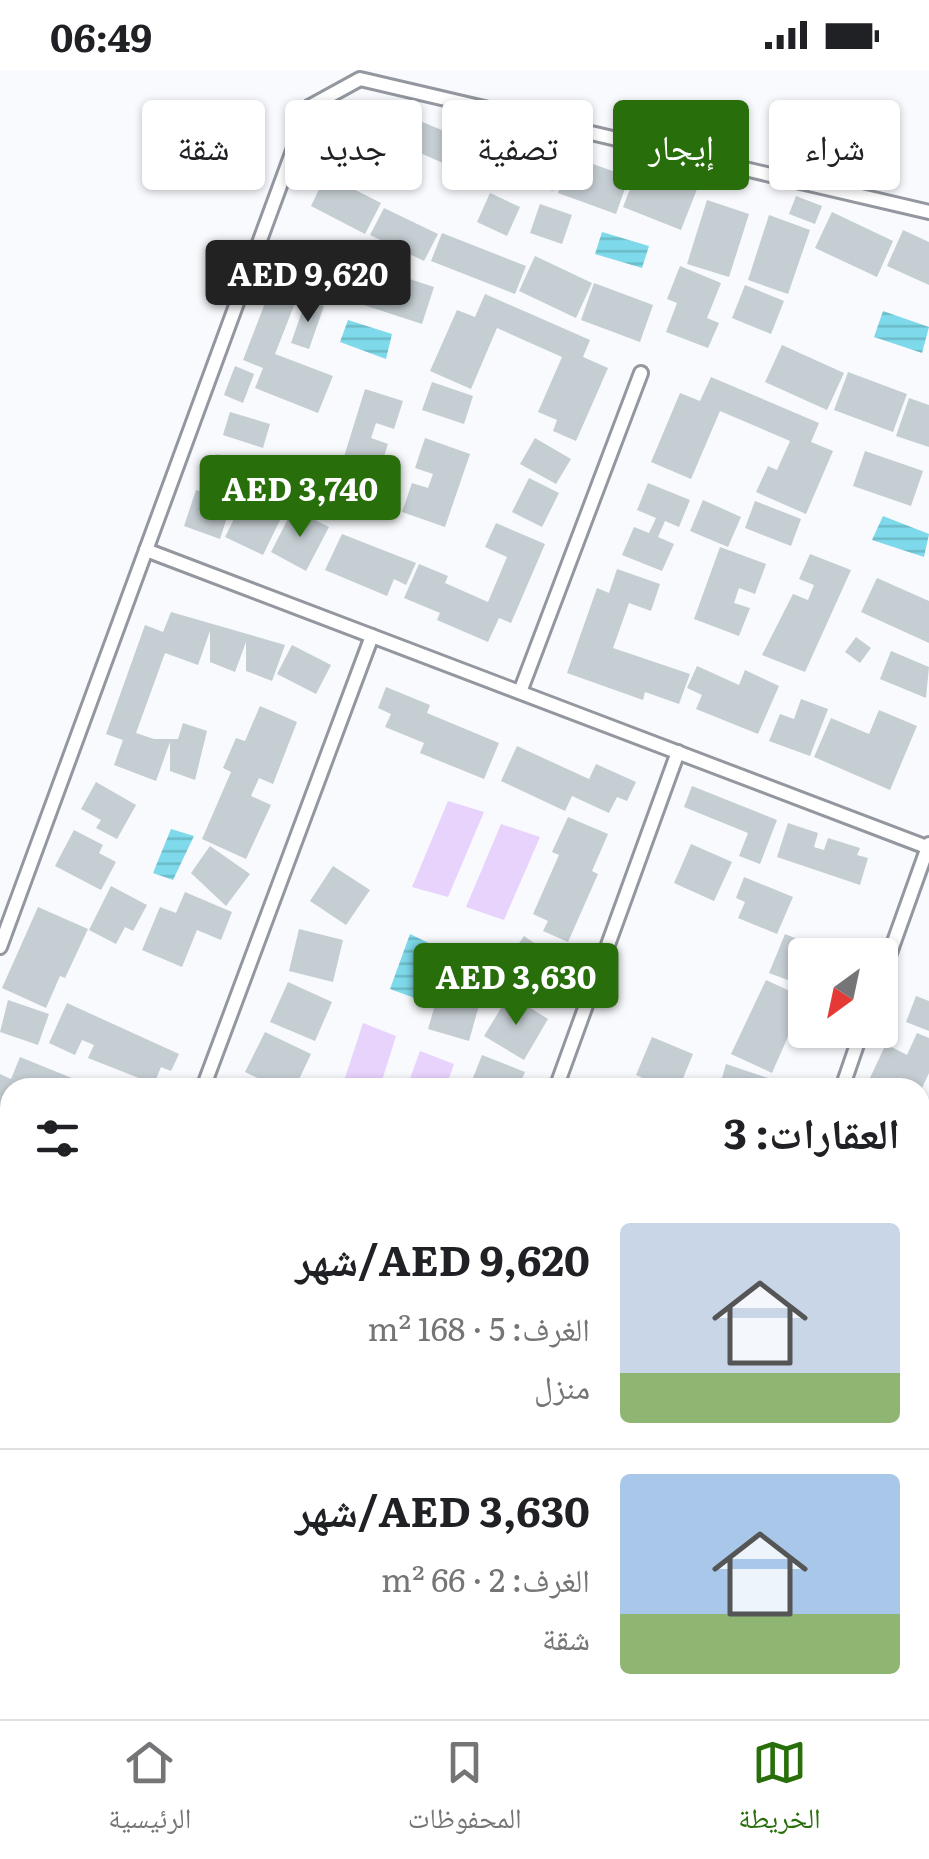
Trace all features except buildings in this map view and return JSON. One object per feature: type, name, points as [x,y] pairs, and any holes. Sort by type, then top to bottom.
[{"type":"lane","points":[[0,947],[309,107],[360,79],[929,212]]},
{"type":"lane","points":[[520,692],[641,372]]},
{"type":"lane","points":[[146,550],[929,847],[896,938]]},
{"type":"lane","points":[[207,1078],[372,636]]},
{"type":"lane","points":[[560,1078],[678,752]]},
{"type":"lane","points":[[845,1078],[856,1048]]},
{"type":"shaded area","points":[[448,801],[484,812],[448,897],[412,887]]},
{"type":"shaded area","points":[[501,824],[540,837],[504,920],[466,907]]},
{"type":"shaded area","points":[[363,1023],[396,1036],[383,1078],[345,1078]]},
{"type":"shaded area","points":[[420,1051],[454,1064],[449,1078],[410,1078]]},
{"type":"water","points":[[602,232],[649,246],[642,268],[595,254]]},
{"type":"water","points":[[883,311],[929,327],[922,353],[874,337]]},
{"type":"water","points":[[348,320],[392,334],[386,359],[340,342]]},
{"type":"water","points":[[883,516],[929,534],[924,557],[872,540]]},
{"type":"water","points":[[171,829],[194,836],[173,880],[153,873]]},
{"type":"water","points":[[410,934],[435,946],[420,1000],[390,989]]}]
